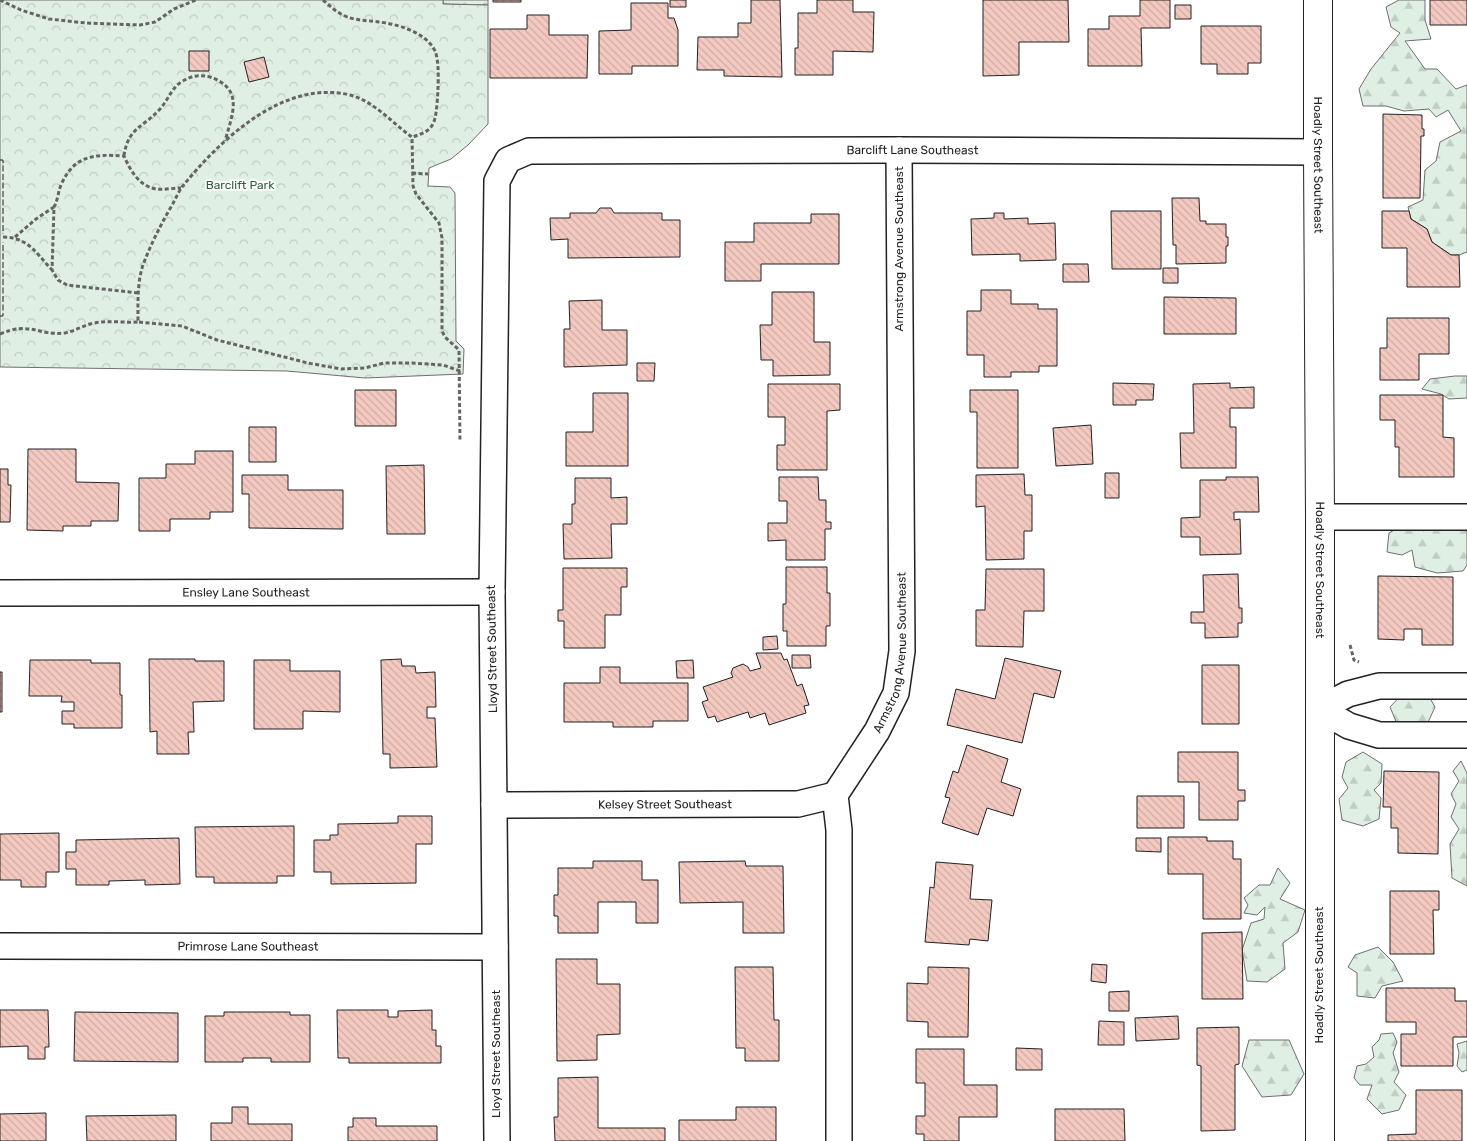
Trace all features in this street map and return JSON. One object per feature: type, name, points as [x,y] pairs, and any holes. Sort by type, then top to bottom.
[{"type":"street","name":"Hoadly Street Southeast","points":[[1318,0],[1320,1141]]},
{"type":"street","name":"Armstrong Avenue Southeast","points":[[835,795],[877,731],[896,693],[902,651],[898,150]]},
{"type":"street","name":"Barclift Lane Southeast","points":[[508,160],[529,151],[1318,152]]},
{"type":"street","name":"Lloyd Street Southeast","points":[[497,1141],[492,592],[497,181],[508,160]]},
{"type":"street","points":[[1320,517],[1467,517]]},
{"type":"street","name":"Ensley Lane Southeast","points":[[0,593],[492,592]]},
{"type":"street","points":[[1319,709],[1348,694],[1379,686],[1467,686]]},
{"type":"street","points":[[1319,709],[1349,726],[1379,735],[1467,735]]},
{"type":"street","name":"Kelsey Street Southeast","points":[[494,804],[798,804],[835,795]]},
{"type":"street","points":[[835,795],[839,830],[839,1141]]},
{"type":"street","name":"Primrose Lane Southeast","points":[[0,946],[495,947]]},
{"type":"path","points":[[0,0],[21,10],[49,19],[86,23],[140,25],[155,22],[174,9],[196,0]]},
{"type":"path","points":[[323,0],[342,15],[407,28],[426,40],[435,51],[439,88],[435,122],[424,134],[412,137]]},
{"type":"path","points":[[181,188],[156,189],[142,182],[130,171],[124,156],[126,142],[138,126],[149,120],[161,108],[172,91],[180,83],[192,76],[203,75],[219,80],[229,88],[233,98],[234,109],[224,141]]},
{"type":"path","points":[[138,322],[138,293],[143,267],[155,235],[181,188],[224,141],[270,108],[300,96],[317,92],[332,92],[351,96],[369,104],[412,137]]},
{"type":"path","points":[[412,137],[412,174],[416,194],[439,223],[442,238],[442,331],[445,337],[460,350],[460,442]]},
{"type":"path","points":[[52,270],[54,207],[58,199],[60,187],[70,167],[83,159],[105,155],[124,156]]},
{"type":"path","points":[[412,174],[428,174]]},
{"type":"path","points":[[14,238],[44,212],[54,207]]},
{"type":"path","points":[[3,237],[24,241],[52,270],[58,280],[67,285],[138,293]]},
{"type":"path","points":[[0,334],[17,328],[64,333],[92,323],[109,321],[138,322],[182,326],[217,340],[308,364],[341,369],[365,368],[384,363],[412,362],[443,365],[460,370]]},
{"type":"path","points":[[1349,642],[1354,660],[1360,663]]},
{"type":"green space","name":"Barclift Park","points":[[0,0],[443,0],[443,4],[488,5],[488,124],[468,145],[451,159],[429,168],[428,186],[450,187],[455,193],[456,341],[464,349],[463,374],[365,378],[287,371],[0,367]]},
{"type":"green space","points":[[443,0],[488,0],[488,5],[443,4]]},
{"type":"green space","points":[[1399,0],[1425,0],[1425,20],[1431,39],[1405,41],[1425,69],[1437,69],[1456,89],[1467,85],[1467,252],[1459,255],[1451,255],[1432,242],[1427,229],[1411,219],[1408,207],[1423,200],[1425,170],[1436,161],[1440,142],[1461,131],[1448,110],[1436,117],[1429,109],[1404,111],[1386,106],[1363,106],[1359,89],[1371,69],[1400,33],[1391,27],[1386,7]]},
{"type":"green space","points":[[1467,376],[1467,398],[1449,399],[1441,394],[1422,389],[1430,379]]},
{"type":"green space","points":[[1458,521],[1467,531],[1467,565],[1463,571],[1437,573],[1415,567],[1412,550],[1402,555],[1387,552],[1389,533],[1407,523],[1424,531],[1434,523]]},
{"type":"green space","points":[[1424,688],[1435,707],[1424,731],[1400,731],[1390,707],[1406,690]]},
{"type":"green space","points":[[1363,752],[1382,764],[1381,783],[1374,790],[1381,798],[1379,819],[1363,826],[1342,820],[1339,799],[1348,788],[1342,777],[1346,762]]},
{"type":"green space","points":[[1461,761],[1467,773],[1467,886],[1452,878],[1450,844],[1459,829],[1451,817],[1456,804],[1451,794],[1459,781],[1453,771]]},
{"type":"green space","points":[[1278,868],[1290,883],[1280,899],[1305,910],[1298,932],[1283,943],[1285,969],[1267,982],[1247,981],[1242,950],[1251,923],[1264,919],[1265,907],[1257,915],[1244,913],[1248,905],[1244,898],[1259,885],[1270,885]]},
{"type":"green space","points":[[1378,947],[1393,962],[1403,981],[1382,986],[1375,998],[1357,996],[1357,973],[1348,967],[1355,955]]},
{"type":"green space","points":[[1393,1033],[1397,1042],[1393,1053],[1399,1072],[1394,1082],[1406,1095],[1399,1110],[1382,1114],[1367,1099],[1372,1085],[1360,1085],[1354,1078],[1357,1066],[1366,1064],[1374,1057],[1372,1047],[1379,1040],[1381,1034]]},
{"type":"green space","points":[[1249,1040],[1289,1040],[1304,1074],[1291,1095],[1262,1097],[1242,1066]]},
{"type":"green space","points":[[1467,1041],[1467,1070],[1462,1072],[1457,1066],[1459,1053],[1457,1044]]},
{"type":"building","points":[[493,0],[521,0],[521,2],[493,2]]},
{"type":"building","points":[[670,0],[686,0],[686,7],[670,7]]},
{"type":"building","points":[[751,0],[780,0],[782,77],[724,76],[724,70],[697,70],[698,37],[738,37],[738,23],[751,23]]},
{"type":"building","points":[[817,0],[853,0],[853,12],[874,12],[873,52],[833,51],[833,75],[795,75],[795,48],[798,48],[798,13],[817,13]]},
{"type":"building","points":[[983,0],[1068,0],[1069,42],[1019,42],[1019,75],[983,76]]},
{"type":"building","points":[[1140,0],[1170,0],[1170,28],[1141,28],[1142,66],[1088,66],[1088,29],[1109,29],[1109,16],[1140,16]]},
{"type":"building","points":[[1430,0],[1467,0],[1467,25],[1430,25]]},
{"type":"building","points":[[631,3],[668,3],[668,18],[674,18],[678,30],[678,66],[632,66],[632,74],[599,74],[599,31],[631,30]]},
{"type":"building","points":[[1175,5],[1191,5],[1191,19],[1175,19]]},
{"type":"building","points":[[527,15],[549,15],[549,35],[588,35],[587,78],[490,78],[490,29],[527,29]]},
{"type":"building","points":[[1201,26],[1261,26],[1261,63],[1248,63],[1248,74],[1217,74],[1217,64],[1201,64]]},
{"type":"building","points":[[189,51],[209,51],[209,71],[189,71]]},
{"type":"building","points":[[264,57],[269,77],[249,82],[244,62]]},
{"type":"building","points":[[1383,114],[1422,115],[1424,136],[1421,136],[1420,198],[1383,198]]},
{"type":"building","points":[[1172,198],[1199,198],[1200,221],[1206,221],[1206,224],[1226,224],[1228,246],[1226,246],[1226,263],[1176,264],[1176,245],[1173,245]]},
{"type":"building","points":[[600,208],[611,208],[614,213],[662,213],[662,220],[680,220],[680,257],[568,258],[568,239],[551,240],[550,218],[570,218],[570,213],[596,213]]},
{"type":"building","points":[[1111,211],[1161,211],[1161,269],[1112,269]]},
{"type":"building","points":[[1382,211],[1409,211],[1411,219],[1427,229],[1432,242],[1451,255],[1459,255],[1460,287],[1407,287],[1407,248],[1382,248]]},
{"type":"building","points":[[994,213],[1004,213],[1004,219],[1028,218],[1028,224],[1055,223],[1056,260],[1020,261],[1020,254],[972,255],[971,219],[994,218]]},
{"type":"building","points":[[811,214],[839,214],[839,264],[761,264],[761,281],[725,281],[725,242],[754,242],[754,223],[811,223]]},
{"type":"building","points":[[1063,264],[1088,264],[1089,282],[1063,282]]},
{"type":"building","points":[[1163,268],[1178,268],[1178,283],[1163,283]]},
{"type":"building","points":[[981,290],[1011,290],[1011,304],[1038,304],[1038,309],[1057,309],[1057,366],[1039,366],[1039,372],[1011,372],[1011,377],[984,377],[984,355],[967,355],[967,311],[981,311]]},
{"type":"building","points":[[772,292],[814,292],[814,342],[830,342],[830,375],[773,376],[773,360],[761,360],[760,325],[772,325]]},
{"type":"building","points":[[1164,297],[1236,298],[1236,334],[1164,334]]},
{"type":"building","points":[[602,300],[602,330],[627,330],[627,365],[564,367],[564,329],[570,329],[569,301]]},
{"type":"building","points":[[1387,318],[1449,318],[1449,354],[1419,354],[1419,380],[1380,380],[1380,348],[1387,348]]},
{"type":"building","points":[[637,363],[655,363],[654,381],[637,381]]},
{"type":"building","points":[[1113,383],[1154,384],[1153,400],[1136,400],[1136,405],[1113,405]]},
{"type":"building","points":[[1230,383],[1230,388],[1254,387],[1254,408],[1230,408],[1230,427],[1236,427],[1236,468],[1181,468],[1180,433],[1194,433],[1193,384]]},
{"type":"building","points":[[768,384],[840,384],[840,410],[827,411],[827,470],[777,470],[777,445],[785,445],[785,417],[768,417]]},
{"type":"building","points":[[355,390],[396,390],[396,426],[355,426]]},
{"type":"building","points":[[970,390],[1018,390],[1018,468],[977,468],[977,412],[970,412]]},
{"type":"building","points":[[593,393],[628,393],[628,466],[566,466],[566,432],[593,432]]},
{"type":"building","points":[[1380,395],[1443,395],[1443,437],[1454,438],[1454,477],[1399,477],[1399,447],[1395,447],[1395,420],[1380,420]]},
{"type":"building","points":[[1091,425],[1093,464],[1056,466],[1053,428]]},
{"type":"building","points":[[249,427],[276,427],[276,462],[249,462]]},
{"type":"building","points":[[28,449],[76,449],[76,482],[119,483],[118,521],[91,521],[91,526],[63,526],[63,531],[27,530]]},
{"type":"building","points":[[195,451],[233,451],[233,512],[210,512],[210,519],[170,519],[170,531],[139,531],[139,478],[166,478],[166,464],[195,464]]},
{"type":"building","points":[[424,465],[425,534],[387,534],[386,466]]},
{"type":"building","points":[[0,469],[8,469],[8,485],[11,485],[10,522],[0,522]]},
{"type":"building","points":[[1105,473],[1119,473],[1119,498],[1105,498]]},
{"type":"building","points":[[1024,474],[1025,495],[1032,495],[1032,531],[1024,531],[1024,559],[986,560],[985,506],[976,507],[976,475]]},
{"type":"building","points":[[242,475],[288,475],[288,490],[343,490],[343,529],[249,528],[249,494],[242,494]]},
{"type":"building","points":[[779,477],[818,477],[819,500],[826,500],[826,522],[831,522],[831,529],[825,529],[825,560],[786,560],[786,540],[768,541],[768,523],[787,523],[787,501],[779,501]]},
{"type":"building","points":[[1226,477],[1258,477],[1259,512],[1234,512],[1234,520],[1240,519],[1241,554],[1200,555],[1200,537],[1181,537],[1181,518],[1200,517],[1200,480],[1226,480]]},
{"type":"building","points":[[575,478],[611,478],[611,498],[627,497],[627,524],[611,524],[612,558],[564,559],[563,524],[572,524],[572,504],[575,504]]},
{"type":"building","points":[[786,567],[827,567],[827,593],[830,593],[830,626],[826,626],[826,646],[787,646],[787,631],[783,631],[783,604],[786,604]]},
{"type":"building","points":[[563,568],[627,568],[627,587],[621,587],[621,615],[605,615],[605,648],[564,648],[564,621],[558,621],[558,610],[563,610]]},
{"type":"building","points":[[986,569],[1044,569],[1044,611],[1024,611],[1023,647],[976,646],[976,610],[985,610]]},
{"type":"building","points":[[1238,574],[1239,608],[1242,608],[1242,623],[1238,623],[1238,637],[1205,638],[1205,623],[1191,623],[1191,612],[1204,612],[1203,575]]},
{"type":"building","points":[[1378,576],[1453,577],[1453,645],[1422,645],[1422,629],[1404,629],[1404,640],[1378,639]]},
{"type":"building","points":[[777,636],[778,649],[763,650],[763,637]]},
{"type":"building","points":[[756,653],[781,653],[784,660],[787,659],[797,686],[802,684],[809,705],[804,706],[806,713],[769,725],[765,713],[750,718],[748,712],[717,722],[715,716],[708,718],[702,702],[708,700],[703,687],[733,677],[731,673],[733,668],[743,664],[750,671],[761,668]]},
{"type":"building","points":[[792,655],[810,655],[811,668],[792,668]]},
{"type":"building","points":[[1005,658],[1061,671],[1054,698],[1034,693],[1022,743],[947,725],[956,689],[995,699]]},
{"type":"building","points":[[149,659],[224,661],[224,701],[193,702],[194,732],[188,732],[189,754],[157,754],[157,731],[150,732]]},
{"type":"building","points":[[401,659],[402,666],[415,666],[416,673],[435,672],[436,707],[427,707],[427,718],[435,718],[437,767],[390,768],[390,754],[383,754],[381,660]]},
{"type":"building","points":[[30,660],[91,660],[91,663],[120,663],[122,728],[74,728],[74,724],[62,724],[62,711],[74,711],[74,702],[61,702],[62,696],[29,696]]},
{"type":"building","points":[[254,660],[290,660],[290,671],[340,671],[340,712],[303,711],[303,729],[254,729]]},
{"type":"building","points":[[693,660],[694,678],[677,678],[676,661]]},
{"type":"building","points":[[1202,665],[1239,665],[1239,724],[1202,724]]},
{"type":"building","points":[[600,667],[620,667],[620,683],[688,683],[688,721],[653,721],[653,727],[613,727],[613,722],[564,722],[564,683],[600,683]]},
{"type":"building","points":[[0,672],[2,672],[2,712],[0,712]]},
{"type":"building","points":[[967,745],[1008,759],[1001,782],[1021,789],[1013,816],[987,808],[978,835],[942,823],[950,798],[945,797],[953,771],[958,773]]},
{"type":"building","points":[[1178,752],[1238,752],[1238,790],[1245,790],[1245,801],[1238,801],[1238,820],[1199,820],[1199,782],[1178,782]]},
{"type":"building","points":[[1384,771],[1439,772],[1438,854],[1398,853],[1398,828],[1391,828],[1391,807],[1383,807]]},
{"type":"building","points":[[1137,796],[1184,796],[1184,828],[1137,828]]},
{"type":"building","points":[[398,816],[432,816],[432,844],[416,844],[416,883],[331,884],[331,872],[314,872],[314,840],[330,840],[330,835],[338,835],[338,824],[398,823]]},
{"type":"building","points":[[294,826],[294,876],[277,876],[277,883],[214,883],[214,877],[196,877],[195,827]]},
{"type":"building","points":[[59,833],[59,872],[46,872],[46,887],[21,887],[21,880],[0,880],[0,834]]},
{"type":"building","points":[[1168,837],[1207,837],[1207,841],[1233,841],[1233,859],[1241,859],[1241,919],[1203,919],[1203,874],[1168,874]]},
{"type":"building","points":[[179,838],[180,884],[145,885],[145,880],[109,881],[109,885],[76,885],[76,869],[66,869],[66,852],[76,852],[76,840]]},
{"type":"building","points":[[1136,838],[1161,838],[1161,852],[1136,851]]},
{"type":"building","points":[[593,861],[642,861],[642,880],[658,880],[658,923],[636,923],[636,902],[598,902],[598,933],[558,933],[558,916],[554,916],[554,895],[558,895],[558,868],[593,868]]},
{"type":"building","points":[[745,861],[746,866],[783,866],[784,933],[743,933],[743,902],[680,903],[679,862]]},
{"type":"building","points":[[936,862],[973,865],[970,899],[992,900],[988,941],[970,939],[969,945],[925,942],[930,887],[934,888]]},
{"type":"building","points":[[1390,891],[1439,891],[1439,910],[1433,910],[1434,954],[1390,954]]},
{"type":"building","points":[[1242,932],[1243,999],[1202,999],[1202,933]]},
{"type":"building","points":[[556,959],[597,959],[597,984],[620,984],[620,1034],[597,1035],[597,1060],[557,1061]]},
{"type":"building","points":[[1092,964],[1107,965],[1106,983],[1091,981]]},
{"type":"building","points":[[735,967],[773,967],[774,1020],[779,1020],[779,1061],[745,1061],[745,1048],[736,1048]]},
{"type":"building","points":[[928,967],[969,968],[968,1037],[928,1037],[928,1022],[907,1021],[907,983],[928,984]]},
{"type":"building","points":[[1386,988],[1455,988],[1455,1001],[1467,1001],[1467,1037],[1453,1037],[1453,1066],[1401,1066],[1401,1034],[1416,1034],[1416,1022],[1386,1022]]},
{"type":"building","points":[[1129,991],[1129,1011],[1109,1011],[1109,992]]},
{"type":"building","points":[[0,1010],[48,1010],[49,1047],[45,1047],[45,1059],[28,1059],[28,1046],[0,1047]]},
{"type":"building","points":[[337,1010],[388,1010],[388,1017],[398,1017],[398,1011],[432,1010],[432,1030],[436,1030],[436,1046],[441,1046],[441,1063],[349,1063],[349,1058],[338,1058]]},
{"type":"building","points":[[75,1012],[178,1013],[178,1062],[74,1061]]},
{"type":"building","points":[[224,1012],[290,1012],[290,1015],[310,1015],[310,1062],[271,1062],[271,1058],[243,1058],[243,1062],[205,1062],[205,1016],[224,1016]]},
{"type":"building","points":[[1178,1016],[1179,1039],[1136,1041],[1135,1018]]},
{"type":"building","points":[[1099,1021],[1124,1022],[1124,1045],[1098,1045]]},
{"type":"building","points":[[1239,1027],[1239,1064],[1235,1065],[1235,1130],[1201,1131],[1201,1066],[1197,1065],[1197,1028]]},
{"type":"building","points":[[1016,1048],[1042,1049],[1042,1070],[1016,1070]]},
{"type":"building","points":[[916,1049],[964,1049],[964,1085],[997,1085],[997,1117],[959,1117],[959,1141],[924,1141],[924,1134],[916,1134],[916,1116],[925,1116],[925,1083],[916,1083]]},
{"type":"building","points":[[598,1077],[598,1128],[665,1128],[665,1141],[555,1141],[554,1117],[558,1117],[558,1078]]},
{"type":"building","points":[[1416,1090],[1462,1090],[1462,1141],[1388,1141],[1388,1135],[1416,1134]]},
{"type":"building","points":[[232,1107],[248,1107],[248,1124],[292,1124],[292,1141],[211,1141],[211,1123],[232,1123]]},
{"type":"building","points":[[736,1107],[776,1107],[776,1141],[679,1141],[679,1120],[736,1120]]},
{"type":"building","points":[[1055,1109],[1124,1109],[1125,1141],[1055,1141]]},
{"type":"building","points":[[46,1113],[46,1141],[0,1141],[0,1114]]},
{"type":"building","points":[[176,1115],[176,1141],[87,1141],[86,1116]]},
{"type":"building","points":[[353,1118],[376,1118],[376,1126],[437,1126],[437,1141],[348,1141],[348,1127],[353,1127]]},
{"type":"fence","points":[[0,160],[3,160],[3,234]]},
{"type":"fence","points":[[0,316],[3,316],[3,242]]}]
